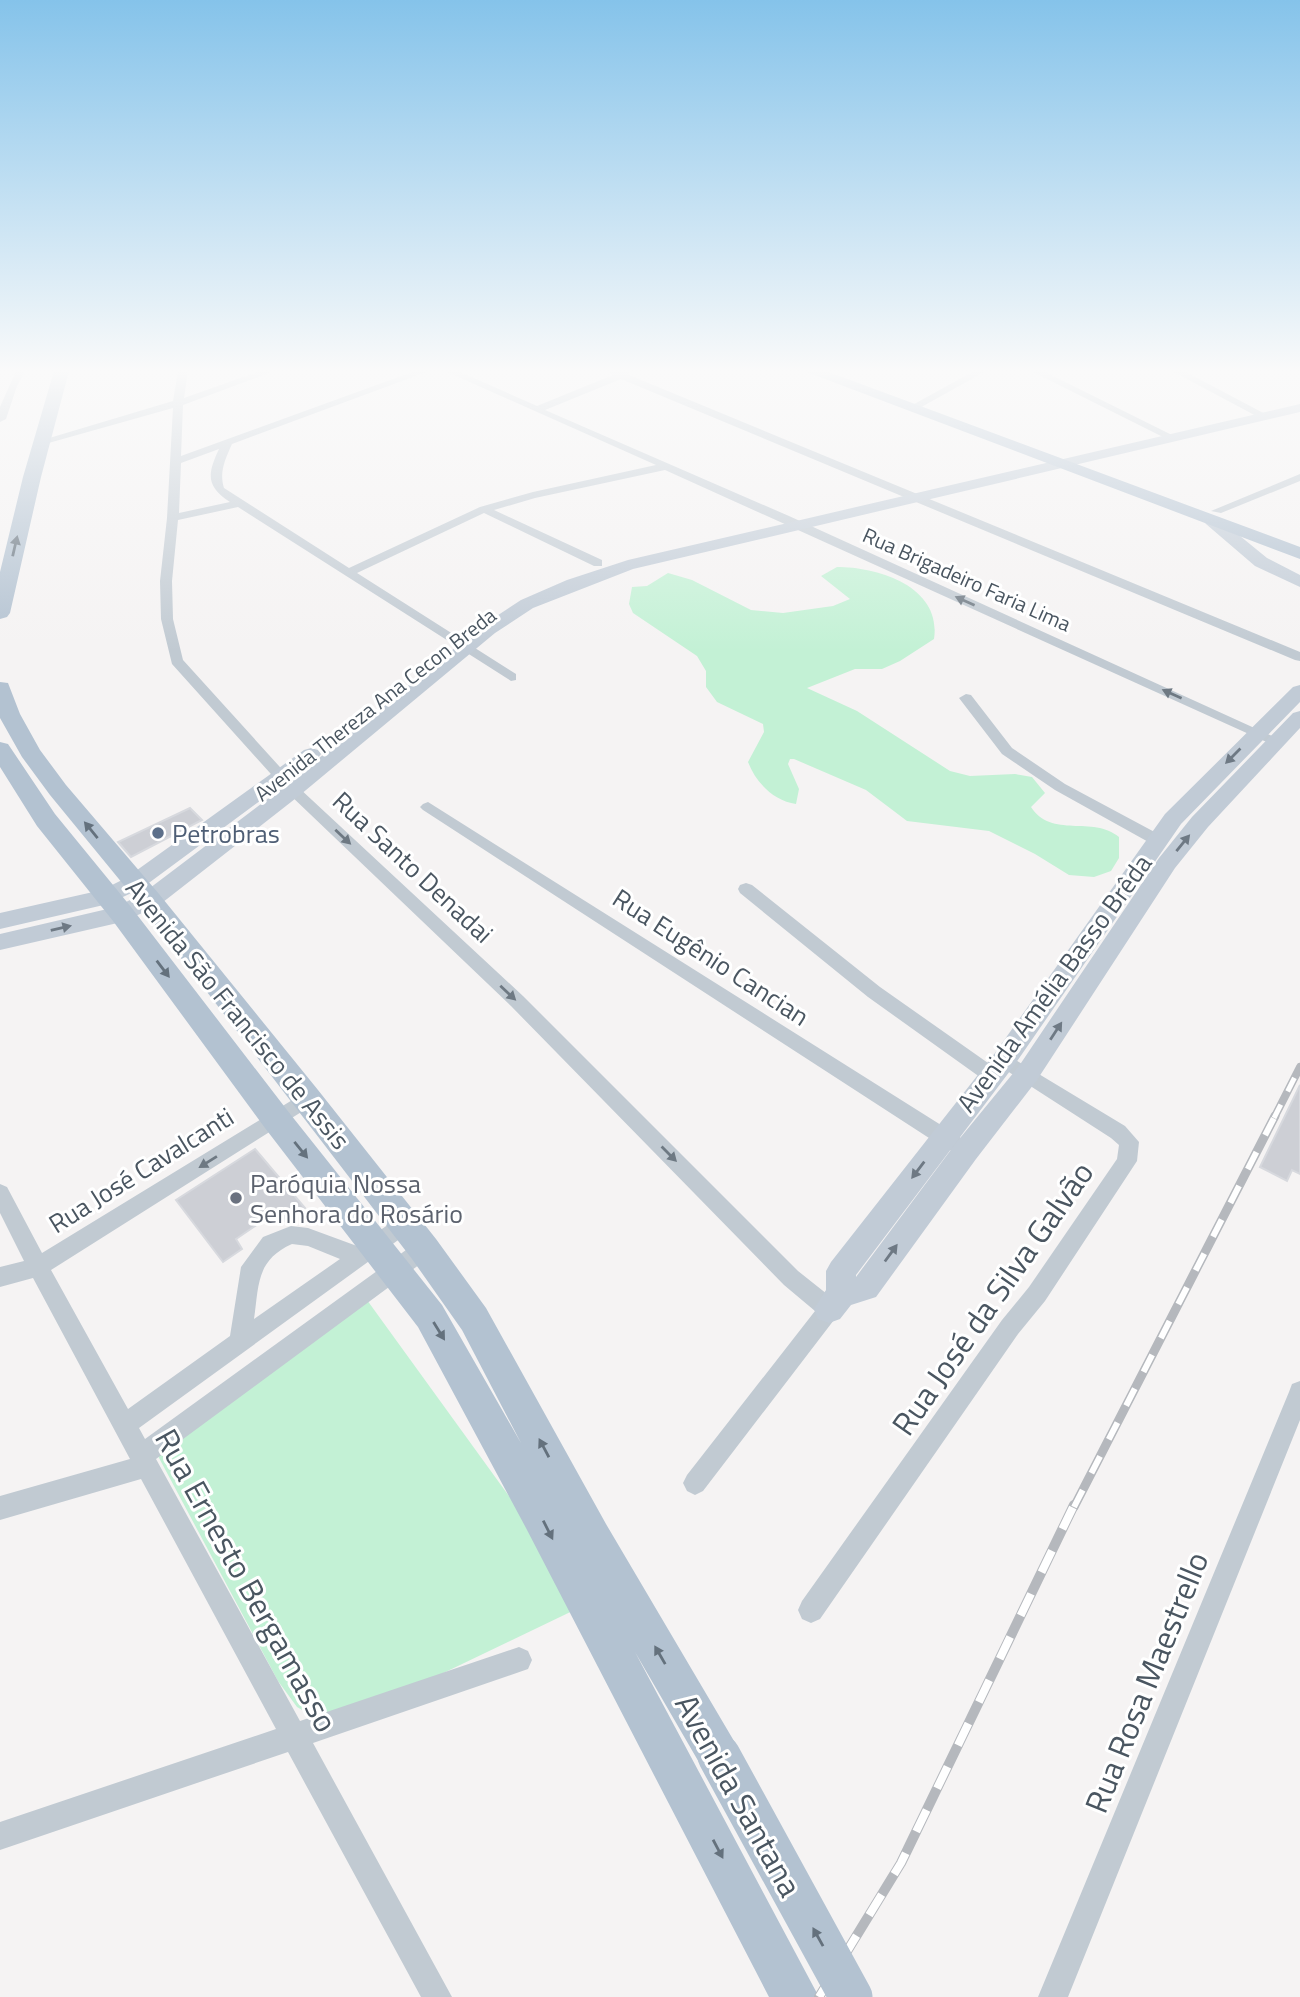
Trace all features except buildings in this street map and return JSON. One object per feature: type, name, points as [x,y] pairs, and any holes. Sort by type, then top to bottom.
[{"type":"main road","points":[[8,505],[19,464]]},
{"type":"main road","points":[[0,613],[36,464]]},
{"type":"main road","name":"Avenida Thereza Ana Cecon Breda","points":[[0,942],[129,898],[287,784],[459,643],[526,592],[598,563],[792,522],[1036,464]]},
{"type":"main road","points":[[1079,464],[1190,506],[1291,549]]},
{"type":"main road","points":[[1214,516],[1247,542],[1261,562],[1300,582]]},
{"type":"main road","name":"Avenida Thereza Ana Cecon Breda","points":[[459,643],[527,604],[601,573],[792,522]]},
{"type":"main road","points":[[1247,542],[1291,549]]},
{"type":"main road","name":"Avenida São Francisco de Assis","points":[[0,688],[9,714],[30,752],[276,1119],[367,1250],[395,1270],[448,1345],[601,1630]]},
{"type":"main road","name":"Avenida Amélia Basso Brêda","points":[[835,1302],[866,1287],[966,1151],[1028,1073],[1167,863],[1300,691]]},
{"type":"main road","name":"Avenida Amélia Basso Brêda","points":[[835,1302],[841,1271],[942,1136],[998,1067],[1157,840],[1191,798],[1266,737],[1300,717]]},
{"type":"main road","name":"Avenida São Francisco de Assis","points":[[0,749],[46,820],[129,898],[307,1099],[425,1249],[474,1318],[624,1594]]},
{"type":"main road","name":"Avenida Thereza Ana Cecon Breda","points":[[0,921],[129,898]]},
{"type":"main road","name":"Avenida Santana","points":[[624,1594],[719,1756],[851,1997]]},
{"type":"main road","name":"Avenida Santana","points":[[601,1630],[795,1997]]},
{"type":"street","name":"Rua Santo Denadai","points":[[176,464],[166,581],[167,619],[177,661],[287,784],[517,1001],[791,1278],[835,1302]]},
{"type":"street","points":[[217,464],[214,478],[219,490],[237,504],[350,572],[511,677]]},
{"type":"street","name":"Rua Brigadeiro Faria Lima","points":[[663,464],[1266,737]]},
{"type":"street","points":[[836,464],[1300,657]]},
{"type":"street","points":[[350,572],[484,509],[533,495],[667,466]]},
{"type":"street","points":[[1214,516],[1300,477]]},
{"type":"street","points":[[173,518],[237,504]]},
{"type":"street","points":[[484,509],[598,563]]},
{"type":"street","points":[[966,698],[1007,751],[1060,787],[1157,840]]},
{"type":"street","name":"Rua Eugênio Cancian","points":[[428,807],[966,1151]]},
{"type":"street","name":"Rua José da Silva Galvão","points":[[746,889],[874,992],[998,1067],[1028,1073],[1129,1142],[1127,1161],[1037,1294],[1010,1327],[811,1610]]},
{"type":"street","name":"Rua José Cavalcanti","points":[[0,1277],[38,1267],[307,1099]]},
{"type":"street","name":"Rua Ernesto Bergamasso","points":[[0,1193],[437,1997]]},
{"type":"street","points":[[124,1425],[405,1224]]},
{"type":"street","points":[[240,1342],[251,1267],[270,1244],[291,1235],[367,1250]]},
{"type":"street","points":[[0,1508],[144,1461],[425,1249]]},
{"type":"street","name":"Avenida Amélia Basso Brêda","points":[[695,1483],[835,1302]]},
{"type":"street","name":"Rua Rosa Maestrello","points":[[1053,1997],[1300,1392]]},
{"type":"street","points":[[0,1836],[519,1660]]},
{"type":"green space","points":[[837,567],[888,576],[918,593],[928,606],[934,621],[934,639],[882,669],[855,669],[807,688],[857,711],[950,771],[970,776],[1015,774],[1032,777],[1045,793],[1031,807],[1039,817],[1061,825],[1109,831],[1119,837],[1119,858],[1111,871],[1094,877],[1069,875],[989,831],[907,821],[866,790],[794,759],[790,759],[788,764],[799,789],[796,804],[780,799],[761,784],[748,762],[764,732],[763,724],[717,702],[706,687],[706,671],[697,656],[633,613],[629,604],[632,587],[647,586],[668,573],[692,580],[751,610],[783,613],[833,606],[850,599],[821,576]]},
{"type":"green space","points":[[367,1300],[587,1604],[385,1701],[316,1718],[297,1707],[278,1681],[158,1456]]},
{"type":"railway","points":[[1274,1118],[1300,1067]]},
{"type":"railway","points":[[1074,1507],[1275,1116]]},
{"type":"railway","points":[[819,1997],[901,1863],[1074,1505]]},
{"type":"place","name":"Petrobras","points":[[158,833]]},
{"type":"place","name":"Paróquia Nossa Senhora do Rosário","points":[[236,1198]]}]
